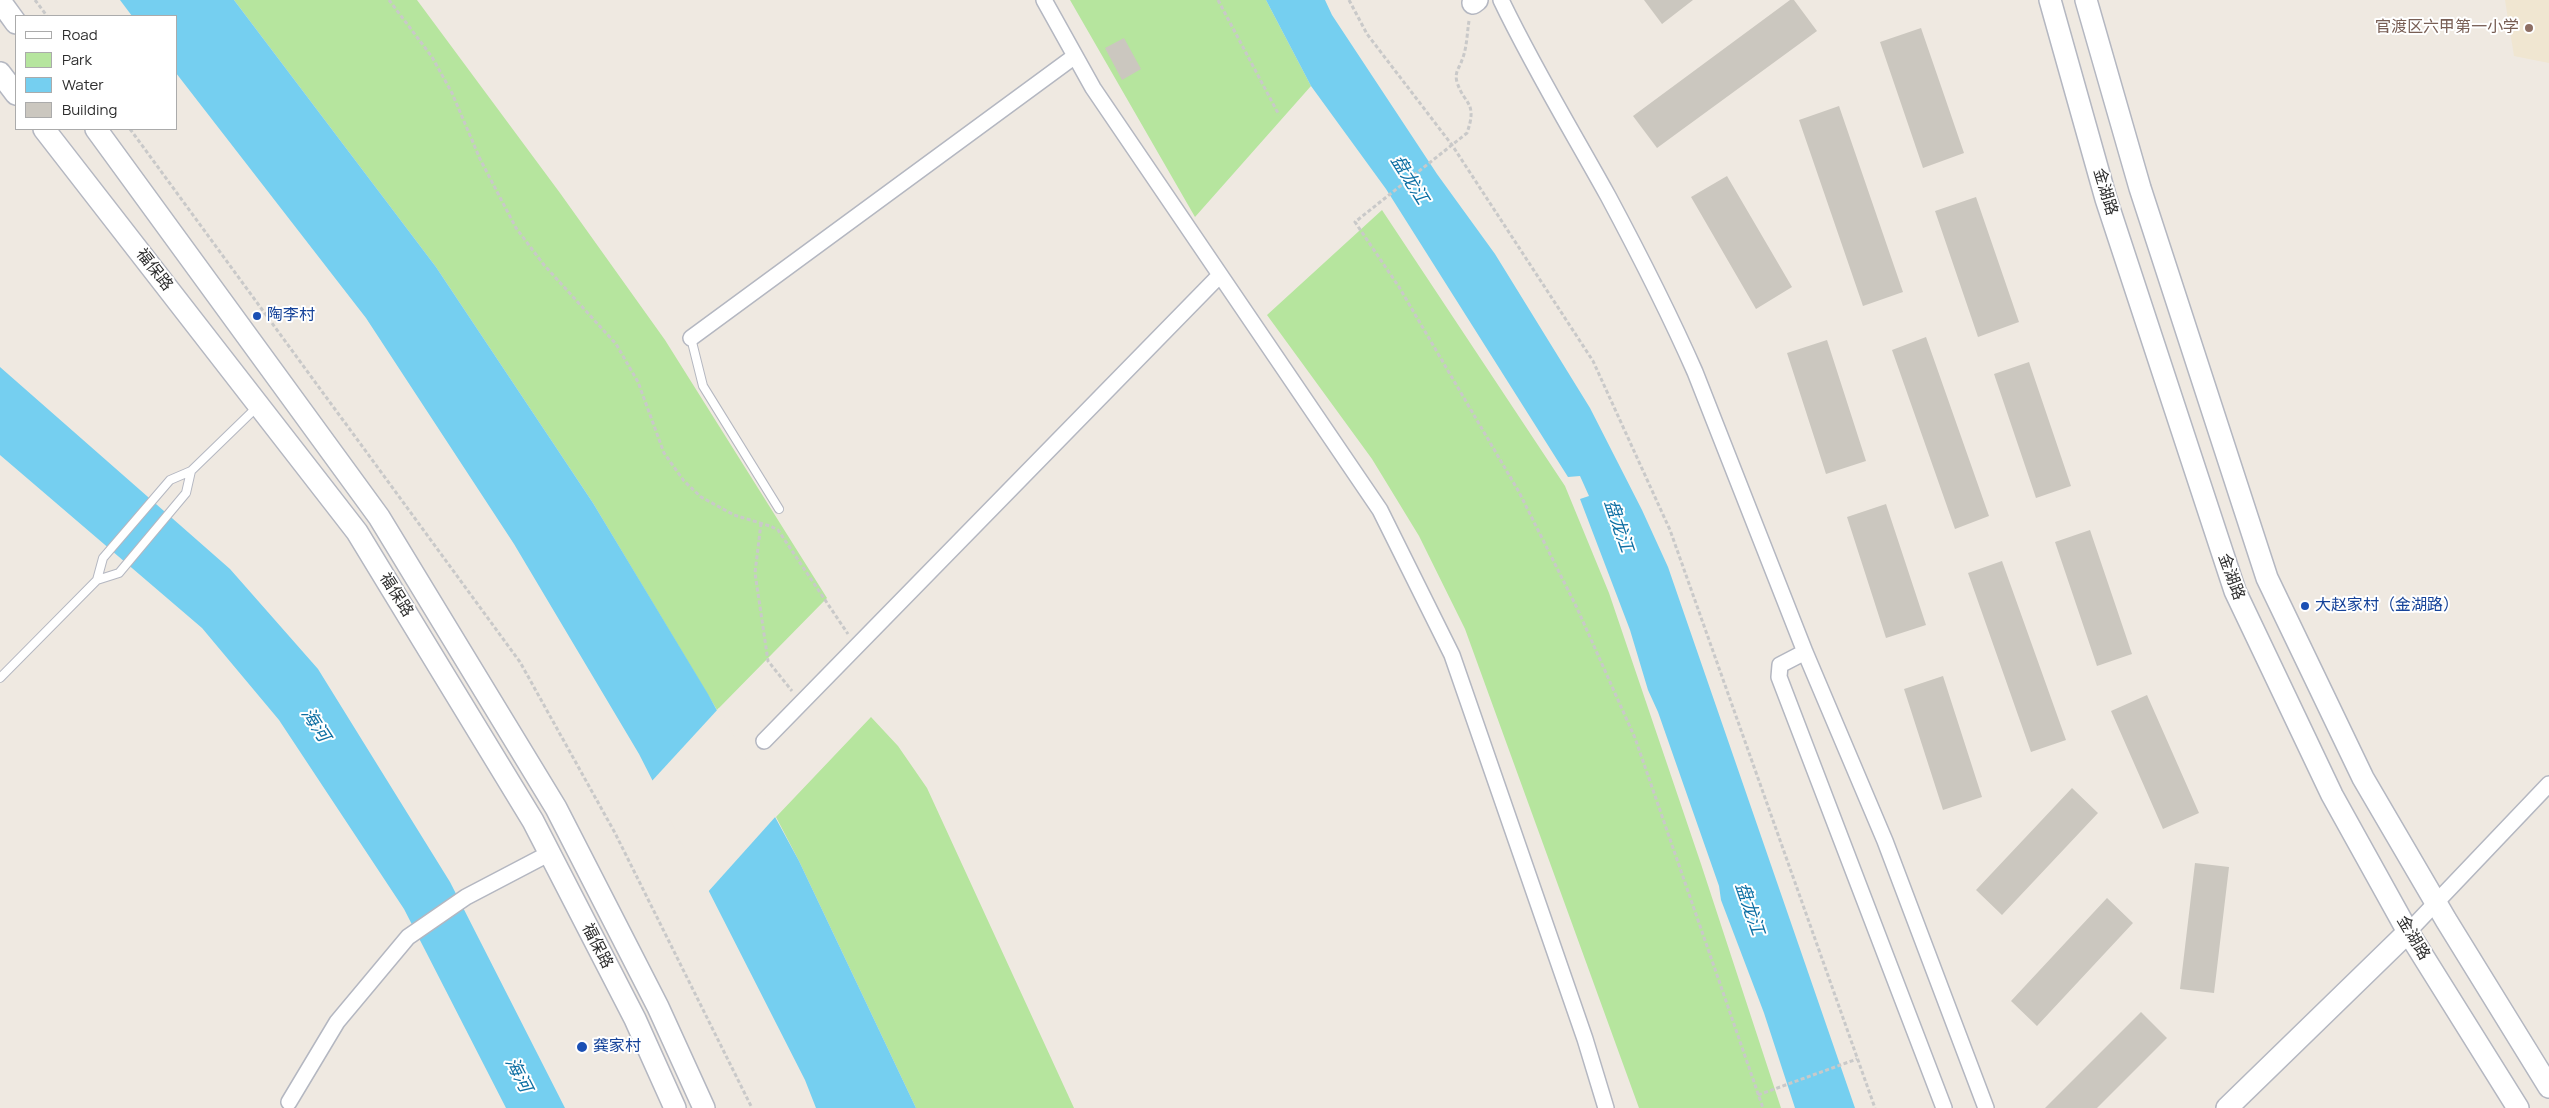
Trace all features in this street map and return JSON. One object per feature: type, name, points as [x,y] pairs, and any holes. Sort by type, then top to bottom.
[{"type":"main road","name":"金湖路","points":[[2050,0],[2106,199],[2235,591],[2332,795],[2408,932],[2518,1108]]},
{"type":"main road","name":"金湖路","points":[[2086,0],[2140,188],[2267,578],[2363,778],[2549,1088]]},
{"type":"main road","points":[[0,1],[15,22]]},
{"type":"main road","points":[[0,73],[15,93]]},
{"type":"main road","name":"福保路","points":[[45,130],[357,532],[482,734],[550,853],[635,1019],[675,1108]]},
{"type":"main road","name":"福保路","points":[[97,130],[384,526],[556,808],[658,1007],[704,1108]]},
{"type":"main road","points":[[2227,1108],[2408,932]]},
{"type":"street","points":[[1044,0],[1093,88],[1380,510],[1452,655],[1585,1039],[1606,1108]]},
{"type":"street","points":[[1501,0],[1526,52],[1608,197],[1676,328],[1805,652],[1885,841],[1986,1108]]},
{"type":"street","points":[[691,338],[1075,56]]},
{"type":"street","points":[[764,742],[1220,275]]},
{"type":"street","points":[[1805,652],[1780,665],[1779,677],[1944,1108]]},
{"type":"street","points":[[2408,932],[2549,784]]},
{"type":"street","points":[[288,1102],[337,1022],[408,937],[466,897],[550,853]]},
{"type":"lane","points":[[691,338],[703,386],[779,509]]},
{"type":"lane","points":[[97,580],[103,558],[170,480],[191,470],[258,404]]},
{"type":"lane","points":[[0,678],[97,580],[119,573],[186,493],[191,470]]},
{"type":"path","points":[[34,0],[46,15]]},
{"type":"path","points":[[388,0],[432,57],[452,94],[480,159],[516,228],[544,265],[616,344],[638,382],[664,453],[684,481],[701,497],[734,515],[778,530],[857,647]]},
{"type":"path","points":[[1218,0],[1279,115]]},
{"type":"path","points":[[1349,0],[1367,34],[1452,145],[1593,361],[1670,530],[1875,1108]]},
{"type":"path","points":[[1475,1],[1462,60],[1457,69],[1457,81],[1472,112],[1467,133],[1355,222],[1399,287],[1519,492],[1577,608],[1635,738],[1763,1108]]},
{"type":"path","points":[[131,130],[520,662],[615,832],[752,1108]]},
{"type":"path","points":[[761,523],[755,573],[768,661],[802,703]]},
{"type":"path","points":[[1758,1095],[1857,1059]]},
{"type":"shaded area","name":"官渡区六甲第一小学","points":[[2505,0],[2549,0],[2549,63],[2514,56]]},
{"type":"green space","points":[[234,0],[417,0],[560,193],[665,340],[827,598],[717,710],[593,503],[436,267]]},
{"type":"green space","points":[[1070,0],[1266,0],[1311,86],[1195,217]]},
{"type":"green space","points":[[1382,210],[1565,486],[1609,593],[1781,1108],[1639,1108],[1465,629],[1419,536],[1372,459],[1267,315]]},
{"type":"green space","points":[[871,717],[898,746],[927,788],[1074,1108],[916,1108],[799,861],[776,817]]},
{"type":"water","points":[[120,0],[234,0],[436,267],[593,503],[708,694],[799,861],[916,1108],[816,1108],[805,1080],[639,754],[514,544],[366,318],[178,76],[178,15],[131,15]]},
{"type":"water","name":"盘龙江","points":[[1266,0],[1325,0],[1332,15],[1437,174],[1495,254],[1590,408],[1642,510],[1668,567],[1855,1108],[1795,1108],[1764,1013],[1721,900],[1719,886],[1658,712],[1648,690],[1630,630],[1580,499],[1589,496],[1580,476],[1568,477],[1386,189],[1311,86]]},
{"type":"water","name":"海河","points":[[0,367],[230,569],[318,669],[450,882],[565,1108],[506,1108],[404,909],[279,720],[202,628],[0,455]]},
{"type":"pier","points":[[719,708],[777,815],[707,893],[651,782]]},
{"type":"building","points":[[1644,0],[1693,0],[1662,24]]},
{"type":"building","points":[[1790,0],[1794,0],[1817,31],[1657,148],[1633,116]]},
{"type":"building","points":[[1921,28],[1964,153],[1923,168],[1880,42]]},
{"type":"building","points":[[1124,38],[1141,69],[1122,80],[1105,48]]},
{"type":"building","points":[[1839,106],[1903,292],[1863,306],[1799,120]]},
{"type":"building","points":[[1727,176],[1792,287],[1756,309],[1691,197]]},
{"type":"building","points":[[1976,197],[2019,322],[1978,337],[1935,211]]},
{"type":"building","points":[[1926,337],[1989,516],[1955,529],[1892,350]]},
{"type":"building","points":[[1827,340],[1866,461],[1826,474],[1787,353]]},
{"type":"building","points":[[2029,362],[2071,486],[2036,498],[1994,374]]},
{"type":"building","points":[[1886,504],[1926,625],[1886,638],[1847,517]]},
{"type":"building","points":[[2090,530],[2132,654],[2097,666],[2055,542]]},
{"type":"building","points":[[2002,561],[2066,740],[2031,752],[1968,573]]},
{"type":"building","points":[[1943,676],[1982,797],[1943,810],[1904,689]]},
{"type":"building","points":[[2147,695],[2199,813],[2163,829],[2111,711]]},
{"type":"building","points":[[2072,788],[2098,813],[2002,915],[1976,890]]},
{"type":"building","points":[[2195,863],[2229,867],[2214,993],[2180,989]]},
{"type":"building","points":[[2107,898],[2133,923],[2037,1026],[2011,1001]]},
{"type":"building","points":[[2141,1012],[2167,1038],[2097,1108],[2045,1108]]},
{"type":"place","name":"官渡区六甲第一小学","points":[[2529,28]]},
{"type":"place","name":"陶李村","points":[[257,316]]},
{"type":"place","name":"大赵家村（金湖路）","points":[[2305,606]]},
{"type":"place","name":"龚家村","points":[[582,1047]]}]
